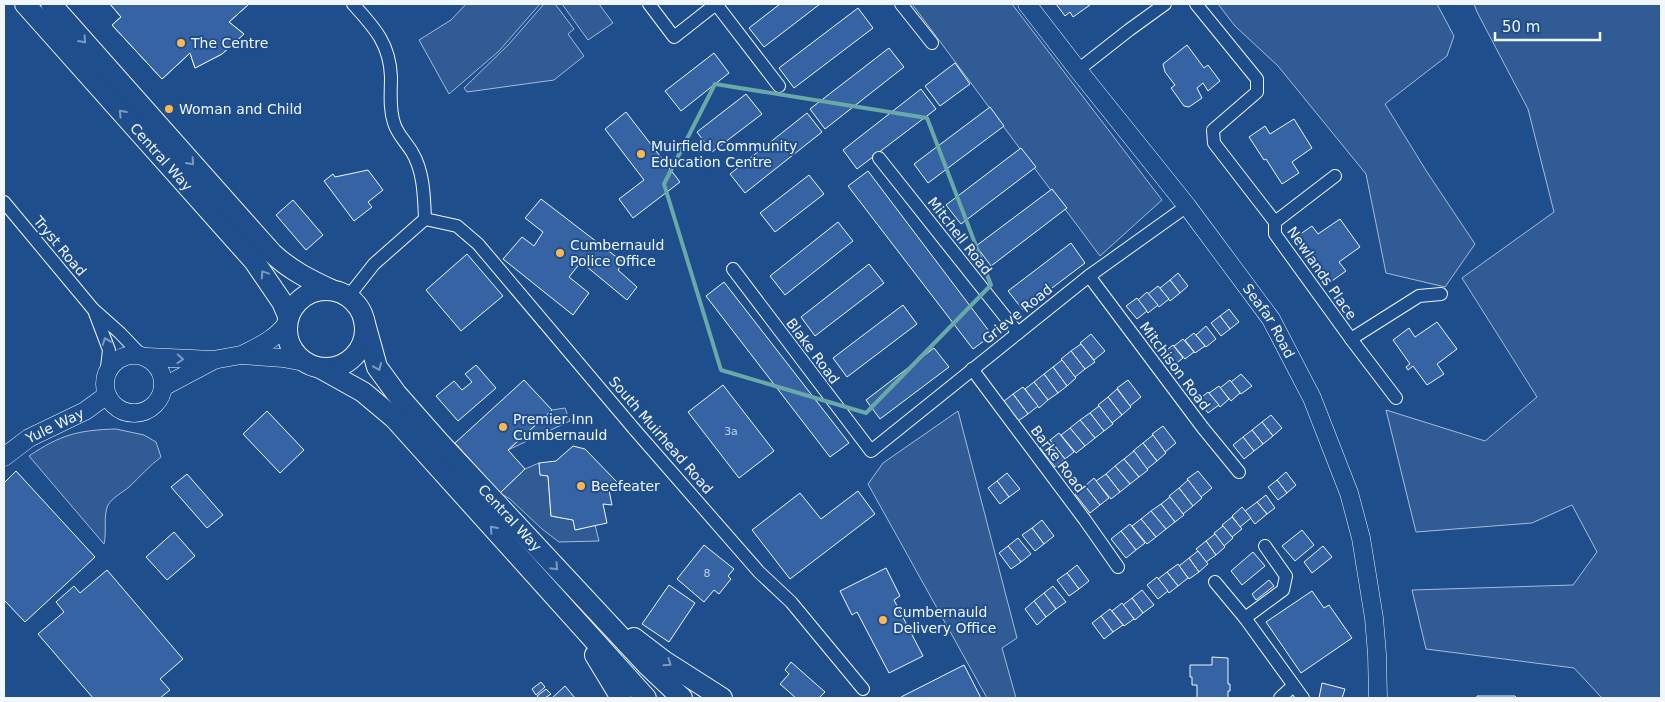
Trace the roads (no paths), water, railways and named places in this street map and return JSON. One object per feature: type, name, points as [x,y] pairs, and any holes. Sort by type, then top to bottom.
[{"type":"main road","name":"Central Way","points":[[25,4],[254,261],[282,302],[287,320]]},
{"type":"main road","name":"Central Way","points":[[51,4],[272,253],[302,276],[340,293]]},
{"type":"main road","points":[[324,290],[340,293],[360,309],[364,320],[364,341],[357,353],[341,366],[312,365],[297,356],[288,341],[287,320],[296,303],[309,293],[324,290]]},
{"type":"main road","name":"Central Way","points":[[364,320],[377,367],[388,383],[441,444],[587,601],[647,665],[682,698]]},
{"type":"main road","name":"Central Way","points":[[312,365],[364,392],[394,418],[646,698]]},
{"type":"main road","points":[[587,601],[664,661],[722,698]]},
{"type":"main road","points":[[573,617],[622,698]]},
{"type":"street","points":[[340,293],[425,219],[424,188],[412,152],[394,123],[391,106],[390,61],[386,49],[379,34],[353,4]]},
{"type":"street","points":[[649,4],[674,37],[716,4],[780,86]]},
{"type":"street","points":[[901,4],[932,43]]},
{"type":"street","name":"Seafar Road","points":[[1027,4],[1187,206],[1271,319],[1312,398],[1350,493],[1361,538],[1369,582],[1376,645],[1378,698]]},
{"type":"street","points":[[1078,70],[1165,4]]},
{"type":"street","name":"Newlands Place","points":[[1196,4],[1258,79],[1257,92],[1213,130],[1214,143],[1275,222],[1275,234],[1350,339],[1396,398]]},
{"type":"street","name":"Mitchell Road","points":[[878,158],[1018,333]]},
{"type":"street","name":"Newlands Place","points":[[1275,222],[1335,176]]},
{"type":"street","name":"Tryst Road","points":[[4,202],[93,308],[144,356]]},
{"type":"street","name":"Grieve Road","points":[[871,450],[1089,276],[1187,206]]},
{"type":"street","name":"South Muirhead Road","points":[[425,219],[456,226],[478,244],[635,430],[759,572],[791,602],[863,689]]},
{"type":"street","name":"Blake Road","points":[[733,269],[871,450]]},
{"type":"street","name":"Mitchison Road","points":[[1089,276],[1203,428],[1239,472]]},
{"type":"street","name":"Newlands Place","points":[[1350,339],[1419,296],[1440,294]]},
{"type":"street","name":"Tryst Road","points":[[93,308],[110,350],[106,376]]},
{"type":"street","points":[[241,355],[281,332],[287,320]]},
{"type":"street","points":[[144,356],[158,366],[162,373],[164,387],[158,402],[151,408],[143,412],[125,412],[111,402],[105,385],[106,376],[110,368],[123,357],[132,355],[213,360],[241,355],[283,358],[312,365]]},
{"type":"street","points":[[164,387],[213,360]]},
{"type":"street","name":"Barke Road","points":[[972,369],[1118,567]]},
{"type":"street","name":"Yule Way","points":[[4,458],[29,438],[85,411],[107,394]]},
{"type":"street","points":[[1244,618],[1283,590],[1286,576],[1265,546]]},
{"type":"street","points":[[1215,582],[1303,698]]},
{"type":"street","points":[[1280,698],[1293,686]]},
{"type":"place","name":"The Centre","points":[[181,43]]},
{"type":"place","name":"Woman and Child","points":[[169,109]]},
{"type":"place","name":"Muirfield Community Education Centre","points":[[641,154]]},
{"type":"place","name":"Cumbernauld Police Office","points":[[560,253]]},
{"type":"place","name":"Premier Inn Cumbernauld","points":[[503,427]]},
{"type":"place","name":"Beefeater","points":[[581,486]]},
{"type":"place","name":"Cumbernauld Delivery Office","points":[[883,620]]}]
